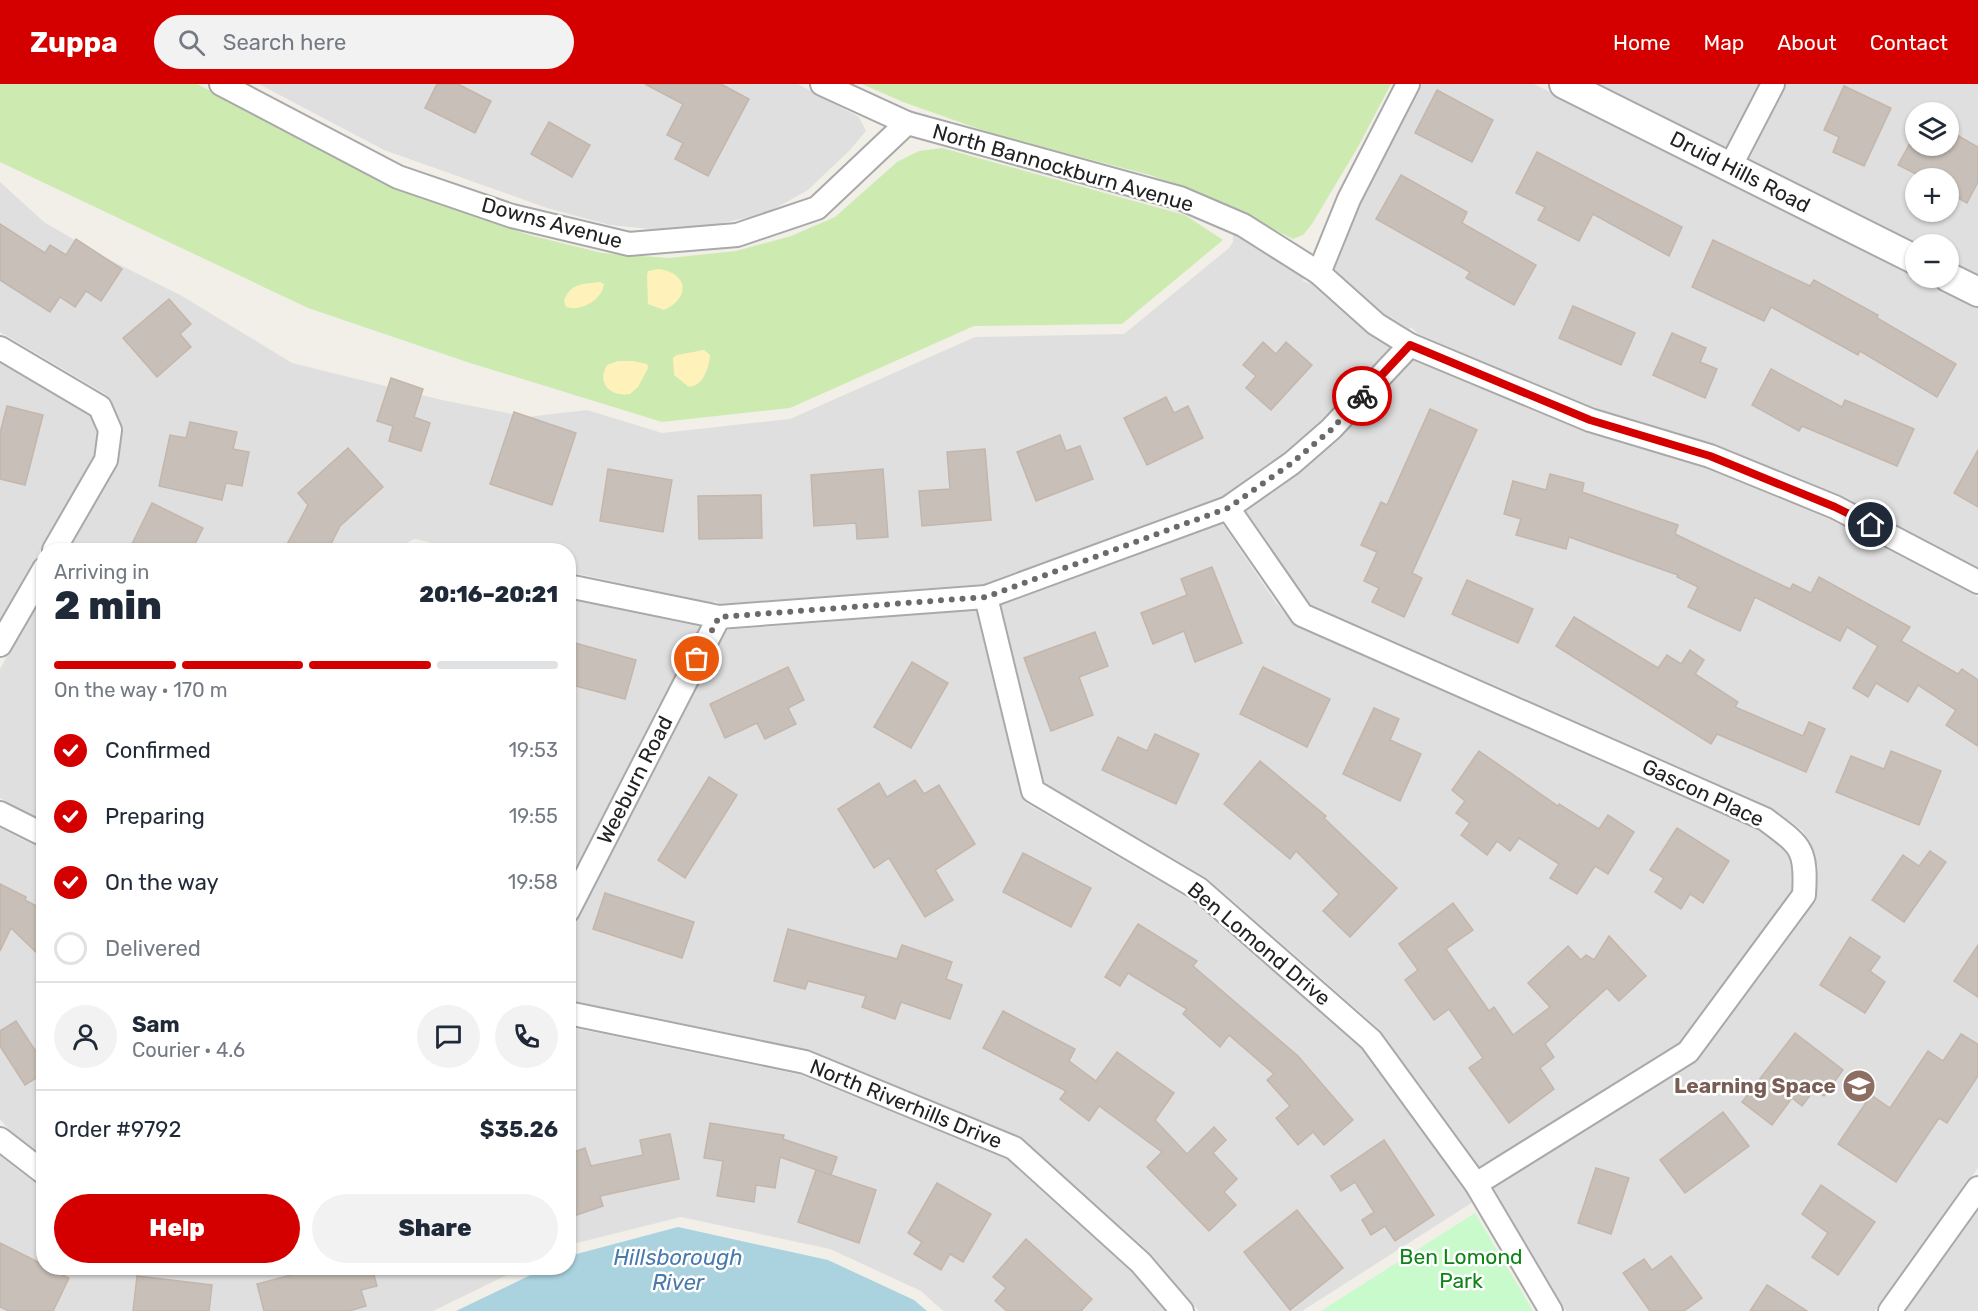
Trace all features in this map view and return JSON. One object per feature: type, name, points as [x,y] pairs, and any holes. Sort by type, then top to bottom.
[{"type":"street","name":"Downs Avenue","points":[[220,84],[398,177],[512,216],[629,244],[737,235],[817,208],[907,123]]},
{"type":"street","name":"North Bannockburn Avenue","points":[[822,84],[907,123],[1180,198],[1244,225],[1318,273],[1376,324],[1410,345],[1590,420],[1710,456],[1835,507],[1978,582]]},
{"type":"street","points":[[1318,273],[1349,199],[1408,84]]},
{"type":"street","name":"Druid Hills Road","points":[[1564,84],[1905,254]]},
{"type":"street","points":[[1730,167],[1773,84]]},
{"type":"street","points":[[1959,282],[1978,292]]},
{"type":"street","points":[[576,588],[719,617],[986,597],[1228,508],[1292,463],[1332,429],[1410,345]]},
{"type":"street","points":[[0,348],[100,407],[110,430],[106,460],[58,543]]},
{"type":"street","name":"Gascon Place","points":[[1228,508],[1302,615],[1765,819],[1796,842],[1806,866],[1804,895],[1688,1052],[1476,1184]]},
{"type":"street","points":[[0,645],[36,583]]},
{"type":"street","name":"Ben Lomond Drive","points":[[986,597],[1033,791],[1199,889],[1371,1040],[1476,1184],[1551,1311]]},
{"type":"street","name":"Weeburn Road","points":[[576,895],[719,617]]},
{"type":"street","points":[[0,813],[36,831]]},
{"type":"street","name":"North Riverhills Drive","points":[[576,1015],[805,1062],[1014,1148],[1141,1263],[1182,1311]]},
{"type":"street","points":[[0,1139],[36,1167]]},
{"type":"street","points":[[1890,1311],[1978,1188]]},
{"type":"shaded area","points":[[259,84],[798,84],[859,117],[866,131],[849,151],[808,190],[765,214],[679,232],[610,225],[547,208],[384,150]]},
{"type":"shaded area","points":[[1421,84],[1534,84],[1905,270],[1905,288],[1940,288],[1978,307],[1978,567],[1840,495],[1715,444],[1594,408],[1418,334],[1411,327],[1409,329],[1383,313],[1333,268],[1360,204]]},
{"type":"shaded area","points":[[1597,84],[1978,84],[1978,278],[1959,268],[1959,234],[1905,234],[1905,241]]},
{"type":"shaded area","points":[[0,182],[44,222],[102,256],[182,296],[292,363],[442,400],[527,417],[587,410],[662,433],[790,419],[975,337],[1124,334],[1229,248],[1233,242],[1233,234],[1303,278],[1303,281],[1312,284],[1368,334],[1391,348],[1324,420],[1285,453],[1223,497],[984,584],[722,604],[576,574],[576,543],[433,543],[414,539],[407,543],[72,543],[116,466],[121,423],[107,395],[0,332]]},
{"type":"shaded area","points":[[1412,360],[1585,432],[1705,468],[1829,519],[1978,597],[1978,1168],[1875,1311],[1566,1311],[1493,1187],[1697,1059],[1813,902],[1816,894],[1818,866],[1803,831],[1771,807],[1310,604],[1245,511],[1297,474],[1338,439]]},
{"type":"shaded area","points":[[0,362],[90,416],[98,433],[95,456],[45,543],[36,543],[36,559],[0,622]]},
{"type":"shaded area","points":[[1222,523],[1276,603],[1297,627],[1759,831],[1786,851],[1794,869],[1792,891],[1680,1042],[1480,1167],[1379,1029],[1207,878],[1043,782],[1000,605]]},
{"type":"shaded area","points":[[576,600],[701,627],[576,871]]},
{"type":"shaded area","points":[[36,605],[36,816],[0,798],[0,669]]},
{"type":"shaded area","points":[[976,610],[1021,796],[1026,803],[1191,900],[1362,1049],[1473,1202],[1302,1311],[1199,1311],[1149,1252],[1022,1138],[810,1050],[576,1001],[576,921],[725,630]]},
{"type":"shaded area","points":[[0,828],[36,846],[36,1151],[10,1131],[0,1119]]},
{"type":"shaded area","points":[[576,1028],[801,1075],[1007,1159],[1132,1272],[1165,1311],[943,1311],[921,1291],[830,1249],[681,1217],[576,1243]]},
{"type":"shaded area","points":[[0,1156],[36,1184],[36,1275],[507,1275],[433,1311],[0,1311]]},
{"type":"shaded area","points":[[1978,1208],[1978,1311],[1904,1311]]},
{"type":"green space","points":[[0,84],[197,84],[416,196],[529,235],[602,253],[669,258],[736,251],[791,236],[835,217],[897,162],[919,151],[942,148],[1185,215],[1223,240],[1122,324],[974,326],[790,408],[662,422],[467,362],[308,308],[0,162]]},
{"type":"green space","points":[[862,84],[1391,84],[1358,147],[1312,224],[1303,235],[1293,239],[1218,201],[1150,175],[996,135],[903,102]]},
{"type":"green space","name":"Ben Lomond Park","points":[[1475,1213],[1533,1311],[1321,1311]]},
{"type":"sand","points":[[659,269],[676,275],[682,286],[679,299],[664,310],[648,304],[648,271]]},
{"type":"sand","points":[[600,282],[604,284],[595,300],[578,308],[566,307],[564,301],[574,288],[583,284]]},
{"type":"sand","points":[[704,350],[710,355],[707,371],[702,380],[689,387],[674,375],[673,358],[677,355]]},
{"type":"sand","points":[[618,361],[647,364],[648,368],[638,387],[630,394],[611,391],[604,383],[604,372],[607,365]]},
{"type":"water","name":"Hillsborough River","points":[[678,1227],[828,1260],[914,1300],[927,1311],[456,1311],[531,1275],[576,1275],[576,1254]]},
{"type":"building","points":[[437,84],[458,84],[491,101],[475,133],[425,108]]},
{"type":"building","points":[[645,84],[721,84],[749,99],[708,176],[675,159],[683,143],[667,135],[683,104]]},
{"type":"building","points":[[1844,86],[1891,108],[1864,166],[1833,152],[1839,137],[1824,130]]},
{"type":"building","points":[[1437,90],[1493,120],[1472,162],[1415,133]]},
{"type":"building","points":[[549,122],[590,145],[572,177],[531,154]]},
{"type":"building","points":[[1959,136],[1978,147],[1978,182],[1967,203],[1959,198],[1959,168],[1905,168],[1898,165],[1905,152],[1905,156],[1959,156]]},
{"type":"building","points":[[1537,152],[1682,227],[1669,256],[1593,214],[1579,241],[1538,220],[1545,207],[1516,193]]},
{"type":"building","points":[[1401,175],[1467,212],[1462,223],[1536,265],[1514,305],[1466,278],[1470,272],[1376,219]]},
{"type":"building","points":[[0,224],[45,253],[50,245],[66,255],[76,239],[122,269],[101,301],[86,291],[75,307],[60,297],[50,312],[0,280]]},
{"type":"building","points":[[1713,240],[1810,286],[1814,280],[1878,315],[1877,318],[1956,364],[1937,397],[1860,351],[1858,355],[1771,307],[1764,321],[1692,287]]},
{"type":"building","points":[[169,299],[191,324],[180,334],[191,347],[157,377],[123,338]]},
{"type":"building","points":[[1573,306],[1635,333],[1621,365],[1559,338]]},
{"type":"building","points":[[1672,333],[1706,348],[1700,362],[1717,369],[1705,398],[1653,375]]},
{"type":"building","points":[[1263,342],[1276,354],[1286,342],[1312,365],[1271,410],[1246,388],[1256,376],[1243,365]]},
{"type":"building","points":[[1771,369],[1842,407],[1845,400],[1914,429],[1897,466],[1802,426],[1799,431],[1752,405]]},
{"type":"building","points":[[391,378],[423,389],[414,417],[430,423],[421,451],[389,441],[393,426],[377,421]]},
{"type":"building","points":[[1166,397],[1174,413],[1188,406],[1203,438],[1147,465],[1124,418]]},
{"type":"building","points":[[7,406],[43,415],[25,485],[0,479],[0,433]]},
{"type":"building","points":[[1430,409],[1477,430],[1412,573],[1422,578],[1404,617],[1372,602],[1379,588],[1364,581],[1377,552],[1361,545],[1381,502],[1387,505]]},
{"type":"building","points":[[514,412],[576,433],[552,505],[490,484]]},
{"type":"building","points":[[190,422],[237,432],[233,449],[249,452],[242,486],[226,483],[222,500],[159,486],[170,435],[186,438]]},
{"type":"building","points":[[1060,435],[1066,451],[1080,446],[1093,479],[1036,501],[1017,452]]},
{"type":"building","points":[[348,448],[383,487],[340,526],[332,543],[288,543],[308,505],[298,493]]},
{"type":"building","points":[[985,449],[991,520],[922,526],[919,491],[950,489],[947,452]]},
{"type":"building","points":[[1978,450],[1978,507],[1954,493]]},
{"type":"building","points":[[608,469],[672,480],[663,532],[600,521]]},
{"type":"building","points":[[883,469],[888,537],[857,539],[856,523],[814,526],[811,475]]},
{"type":"building","points":[[1550,474],[1584,483],[1582,492],[1678,525],[1675,534],[1790,589],[1793,584],[1811,593],[1819,577],[1910,627],[1901,641],[1958,674],[1962,669],[1978,680],[1978,746],[1946,725],[1956,710],[1918,685],[1908,702],[1876,683],[1868,697],[1853,688],[1878,646],[1847,627],[1840,641],[1755,597],[1740,631],[1688,607],[1698,587],[1677,577],[1678,575],[1569,537],[1566,549],[1516,535],[1521,519],[1504,514],[1513,481],[1546,490]]},
{"type":"building","points":[[761,495],[762,538],[699,539],[698,496]]},
{"type":"building","points":[[152,503],[203,528],[196,543],[132,543]]},
{"type":"building","points":[[1212,567],[1242,643],[1195,662],[1184,631],[1153,644],[1141,613],[1187,595],[1181,579]]},
{"type":"building","points":[[1467,580],[1533,609],[1518,643],[1452,614]]},
{"type":"building","points":[[1574,617],[1658,668],[1667,655],[1681,664],[1690,650],[1704,660],[1695,674],[1738,702],[1735,707],[1803,736],[1809,722],[1825,729],[1806,772],[1717,734],[1711,744],[1556,646]]},
{"type":"building","points":[[1095,632],[1108,666],[1079,677],[1093,715],[1051,731],[1024,658]]},
{"type":"building","points":[[576,643],[636,660],[625,699],[576,686]]},
{"type":"building","points":[[912,662],[948,683],[911,748],[874,727]]},
{"type":"building","points":[[788,667],[804,700],[788,708],[796,724],[765,739],[757,723],[725,738],[710,704]]},
{"type":"building","points":[[1263,667],[1330,699],[1307,747],[1240,714]]},
{"type":"building","points":[[1374,708],[1399,719],[1390,740],[1421,754],[1400,801],[1343,774]]},
{"type":"building","points":[[1155,734],[1199,754],[1176,804],[1102,770],[1118,737],[1147,751]]},
{"type":"building","points":[[1479,751],[1558,806],[1559,804],[1599,829],[1608,815],[1634,832],[1608,874],[1595,866],[1577,894],[1550,878],[1559,864],[1519,838],[1510,851],[1497,841],[1487,855],[1461,835],[1470,823],[1456,813],[1465,801],[1452,790]]},
{"type":"building","points":[[1891,751],[1941,771],[1919,825],[1836,792],[1851,756],[1884,769]]},
{"type":"building","points":[[1260,761],[1326,816],[1324,818],[1397,888],[1350,937],[1323,911],[1339,894],[1296,851],[1290,859],[1224,804]]},
{"type":"building","points":[[709,777],[737,795],[685,878],[658,860]]},
{"type":"building","points":[[915,780],[924,794],[939,785],[975,844],[935,870],[953,900],[925,917],[889,858],[874,868],[838,809],[879,783],[887,797]]},
{"type":"building","points":[[1677,828],[1729,861],[1703,903],[1690,894],[1681,909],[1655,892],[1664,878],[1650,870]]},
{"type":"building","points":[[1930,851],[1946,862],[1904,922],[1872,900],[1903,855],[1919,866]]},
{"type":"building","points":[[1023,853],[1091,888],[1071,927],[1003,892]]},
{"type":"building","points":[[0,884],[26,897],[25,900],[36,906],[36,952],[11,928],[0,951]]},
{"type":"building","points":[[605,893],[694,922],[682,958],[593,929]]},
{"type":"building","points":[[1453,903],[1473,930],[1446,949],[1489,1011],[1494,1007],[1513,1035],[1550,1007],[1528,983],[1568,946],[1581,960],[1586,955],[1594,960],[1609,936],[1646,976],[1619,1001],[1607,988],[1545,1044],[1554,1057],[1540,1068],[1554,1089],[1509,1123],[1469,1068],[1483,1058],[1449,1009],[1434,1020],[1405,980],[1418,970],[1399,944]]},
{"type":"building","points":[[1138,924],[1197,961],[1193,966],[1298,1056],[1353,1120],[1324,1145],[1313,1132],[1298,1145],[1276,1118],[1290,1106],[1267,1080],[1274,1074],[1229,1035],[1220,1047],[1183,1014],[1187,1009],[1128,973],[1120,986],[1105,977]]},
{"type":"building","points":[[788,929],[897,959],[902,945],[952,962],[946,979],[962,985],[950,1019],[901,1002],[895,1019],[862,1007],[866,996],[808,981],[805,989],[774,981]]},
{"type":"building","points":[[1850,937],[1880,957],[1870,971],[1885,982],[1865,1013],[1820,985]]},
{"type":"building","points":[[1978,945],[1978,997],[1954,981]]},
{"type":"building","points":[[1003,1011],[1075,1049],[1069,1061],[1096,1081],[1117,1052],[1174,1093],[1155,1120],[1187,1154],[1214,1127],[1226,1140],[1213,1153],[1237,1179],[1224,1192],[1236,1205],[1209,1231],[1147,1167],[1162,1152],[1099,1106],[1089,1121],[1060,1099],[1066,1091],[983,1048]]},
{"type":"building","points":[[16,1021],[36,1052],[36,1078],[25,1085],[0,1046],[0,1031]]},
{"type":"building","points":[[1795,1033],[1843,1070],[1824,1096],[1815,1089],[1802,1106],[1792,1098],[1772,1125],[1742,1102]]},
{"type":"building","points":[[1961,1034],[1978,1044],[1978,1076],[1947,1123],[1939,1118],[1896,1182],[1838,1144],[1871,1095],[1890,1108],[1928,1051],[1943,1061]]},
{"type":"building","points":[[1723,1112],[1749,1146],[1685,1193],[1660,1160]]},
{"type":"building","points":[[710,1123],[784,1135],[783,1139],[837,1157],[831,1175],[780,1157],[775,1188],[756,1185],[754,1202],[717,1196],[723,1161],[704,1158]]},
{"type":"building","points":[[670,1134],[679,1179],[600,1196],[603,1206],[576,1215],[576,1151],[585,1148],[591,1166],[643,1155],[640,1140]]},
{"type":"building","points":[[1384,1140],[1434,1215],[1395,1241],[1385,1226],[1371,1235],[1362,1220],[1374,1212],[1355,1182],[1341,1191],[1331,1176]]},
{"type":"building","points":[[1596,1168],[1629,1178],[1611,1234],[1578,1223]]},
{"type":"building","points":[[816,1170],[876,1190],[859,1243],[798,1222]]},
{"type":"building","points":[[937,1183],[991,1214],[963,1262],[950,1254],[941,1270],[914,1254],[922,1242],[908,1233]]},
{"type":"building","points":[[1821,1185],[1875,1222],[1838,1275],[1812,1257],[1828,1233],[1802,1214]]},
{"type":"building","points":[[1297,1210],[1343,1268],[1290,1310],[1244,1252]]},
{"type":"building","points":[[1026,1239],[1092,1299],[1081,1311],[1007,1311],[995,1301],[1006,1288],[993,1277]]},
{"type":"building","points":[[0,1243],[36,1261],[36,1275],[63,1275],[69,1278],[53,1311],[9,1311],[0,1307]]},
{"type":"building","points":[[1671,1256],[1702,1298],[1684,1311],[1650,1311],[1623,1273],[1644,1259],[1652,1270]]},
{"type":"building","points":[[291,1275],[374,1275],[377,1286],[361,1290],[366,1306],[349,1311],[264,1311],[257,1284]]},
{"type":"building","points":[[137,1276],[212,1285],[209,1311],[133,1311]]},
{"type":"building","points":[[1767,1285],[1807,1311],[1750,1311]]},
{"type":"way so far","points":[[697,659],[719,617],[986,597],[1228,508],[1292,463],[1332,429],[1362,396]]},
{"type":"place","name":"Learning Space","points":[[1859,1086]]},
{"type":"route","points":[[1362,396],[1410,345],[1590,420],[1710,456],[1835,507],[1871,525]]}]
